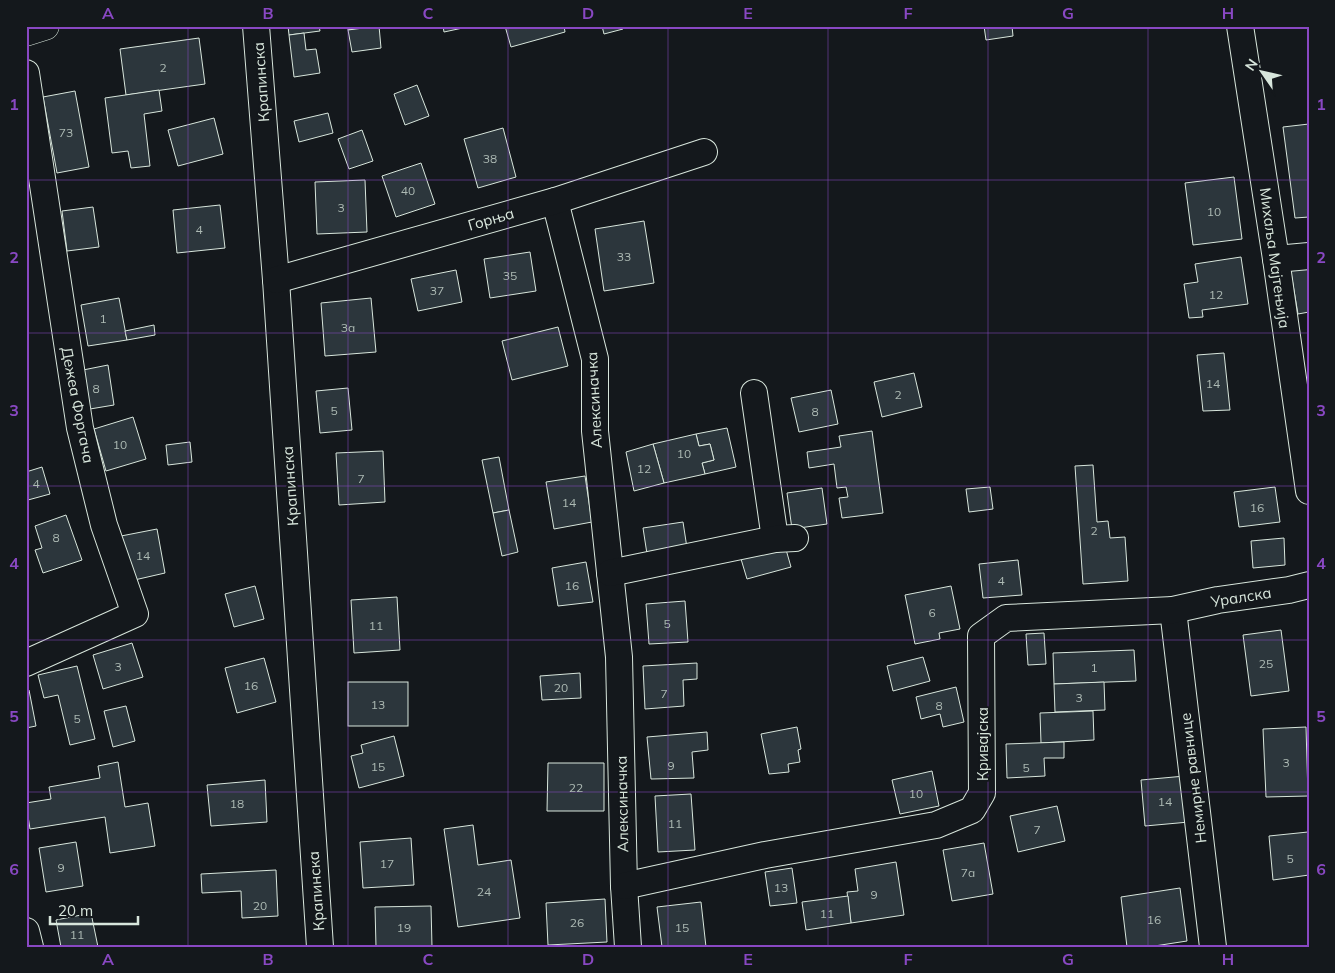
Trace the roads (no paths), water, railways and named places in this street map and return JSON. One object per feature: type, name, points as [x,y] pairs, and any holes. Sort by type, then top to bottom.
[{"type":"main road","points":[[26,32],[45,26]]},
{"type":"street","name":"Крапинска","points":[[256,26],[276,280],[320,947]]},
{"type":"street","name":"Михаља Мајтењија","points":[[1240,26],[1276,258],[1309,491]]},
{"type":"street","name":"Дежеа Форгача","points":[[26,73],[80,428],[104,525],[135,614],[26,664]]},
{"type":"street","name":"Горња","points":[[276,280],[555,201],[704,152]]},
{"type":"street","name":"Алексиначка","points":[[555,201],[595,359],[595,431],[619,657],[624,886],[628,947]]},
{"type":"street","points":[[1276,258],[1309,256]]},
{"type":"street","points":[[610,572],[785,538],[754,393]]},
{"type":"street","name":"Уралска","points":[[1173,610],[1218,600],[1289,590],[1309,585]]},
{"type":"street","name":"Кривајска","points":[[624,886],[765,855],[936,824],[972,810],[982,793],[981,636],[1006,618],[1173,610]]},
{"type":"street","name":"Немирне равнице","points":[[1173,610],[1213,947]]},
{"type":"street","points":[[26,931],[30,947]]}]
